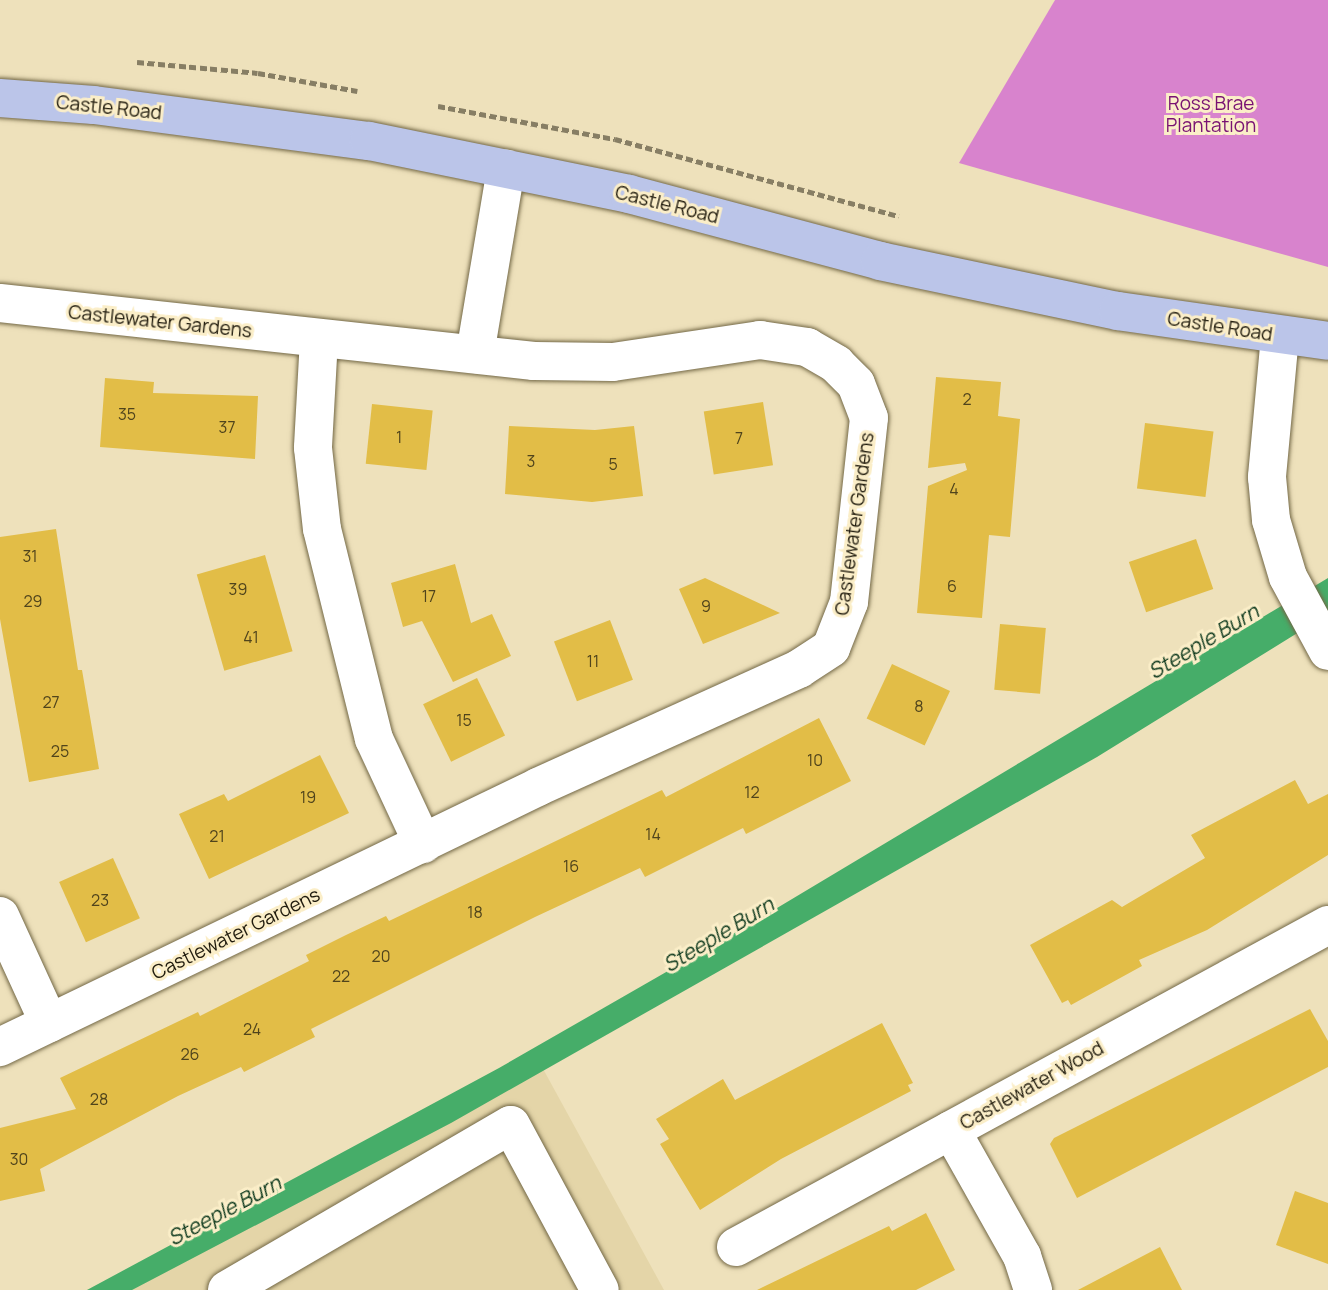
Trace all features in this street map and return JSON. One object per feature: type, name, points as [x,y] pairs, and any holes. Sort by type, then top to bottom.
[{"type":"main road","name":"Castle Road","points":[[0,98],[94,105],[369,141],[629,194],[880,261],[1118,311],[1328,341]]},
{"type":"street","points":[[475,354],[506,169]]},
{"type":"street","name":"Castlewater Gardens","points":[[0,303],[320,339],[587,363],[760,340],[807,347],[836,363],[856,384],[869,418],[849,602],[831,649],[799,669],[423,844],[0,1047]]},
{"type":"street","points":[[1280,336],[1267,477],[1271,520],[1288,577],[1328,651]]},
{"type":"street","points":[[320,339],[313,448],[322,529],[374,739],[423,844]]},
{"type":"street","points":[[0,916],[50,1023]]},
{"type":"street","name":"Castlewater Wood","points":[[736,1247],[1328,925]]},
{"type":"street","points":[[227,1290],[511,1125],[600,1290]]},
{"type":"street","points":[[951,1130],[1022,1256],[1033,1290]]},
{"type":"shaded area","points":[[1328,578],[1328,614],[1097,757],[451,1123],[132,1290],[87,1290],[499,1068],[762,917]]},
{"type":"shaded area","points":[[536,1056],[664,1290],[87,1290]]},
{"type":"green space","name":"Ross Brae Plantation","points":[[1055,0],[1328,0],[1328,267],[959,163]]},
{"type":"building","points":[[936,377],[1001,382],[998,416],[1020,419],[1010,537],[989,535],[982,618],[917,613],[928,486],[967,470],[965,463],[928,468]]},
{"type":"building","points":[[105,378],[154,382],[153,393],[258,396],[255,459],[100,447]]},
{"type":"building","points":[[763,402],[773,465],[714,475],[704,411]]},
{"type":"building","points":[[372,404],[433,410],[426,470],[366,464]]},
{"type":"building","points":[[1145,423],[1213,431],[1205,497],[1137,489]]},
{"type":"building","points":[[509,426],[595,430],[634,426],[643,496],[592,502],[505,494]]},
{"type":"building","points":[[56,529],[78,670],[82,670],[99,769],[29,782],[0,619],[0,537]]},
{"type":"building","points":[[1196,539],[1213,589],[1146,612],[1129,562]]},
{"type":"building","points":[[265,555],[293,651],[224,671],[197,575]]},
{"type":"building","points":[[455,564],[471,623],[492,614],[511,656],[453,682],[422,621],[403,627],[391,583]]},
{"type":"building","points":[[705,578],[780,613],[703,644],[679,589]]},
{"type":"building","points":[[610,620],[633,680],[577,701],[554,642]]},
{"type":"building","points":[[1000,624],[1046,628],[1040,694],[994,690]]},
{"type":"building","points":[[892,664],[950,691],[925,745],[867,718]]},
{"type":"building","points":[[477,678],[505,736],[451,762],[423,704]]},
{"type":"building","points":[[819,718],[851,781],[746,834],[743,828],[645,877],[640,868],[535,917],[311,1029],[315,1037],[244,1072],[241,1067],[178,1096],[40,1169],[45,1191],[0,1201],[0,1128],[76,1109],[60,1078],[198,1012],[200,1016],[309,961],[306,955],[386,916],[389,921],[662,790],[666,797]]},
{"type":"building","points":[[320,755],[349,813],[209,879],[179,814],[224,794],[228,801]]},
{"type":"building","points":[[1295,780],[1308,804],[1328,794],[1328,855],[1207,930],[1139,960],[1142,966],[1071,1005],[1068,1000],[1062,1003],[1030,945],[1112,900],[1122,907],[1205,858],[1191,835]]},
{"type":"building","points":[[113,858],[140,918],[86,942],[59,882]]},
{"type":"building","points":[[1310,1009],[1328,1041],[1328,1067],[1077,1198],[1050,1144],[1054,1138]]},
{"type":"building","points":[[882,1023],[913,1083],[908,1085],[911,1091],[781,1159],[700,1210],[660,1144],[669,1139],[656,1119],[723,1079],[735,1100]]},
{"type":"building","points":[[1295,1191],[1328,1203],[1328,1264],[1276,1245]]},
{"type":"building","points":[[926,1213],[955,1270],[916,1290],[757,1290],[889,1226],[892,1231]]},
{"type":"building","points":[[1160,1247],[1182,1290],[1078,1290]]},
{"type":"water label","name":"Steeple Burn","points":[[1203,641]]},
{"type":"water label","name":"Steeple Burn","points":[[718,934]]},
{"type":"water label","name":"Steeple Burn","points":[[224,1210]]}]
